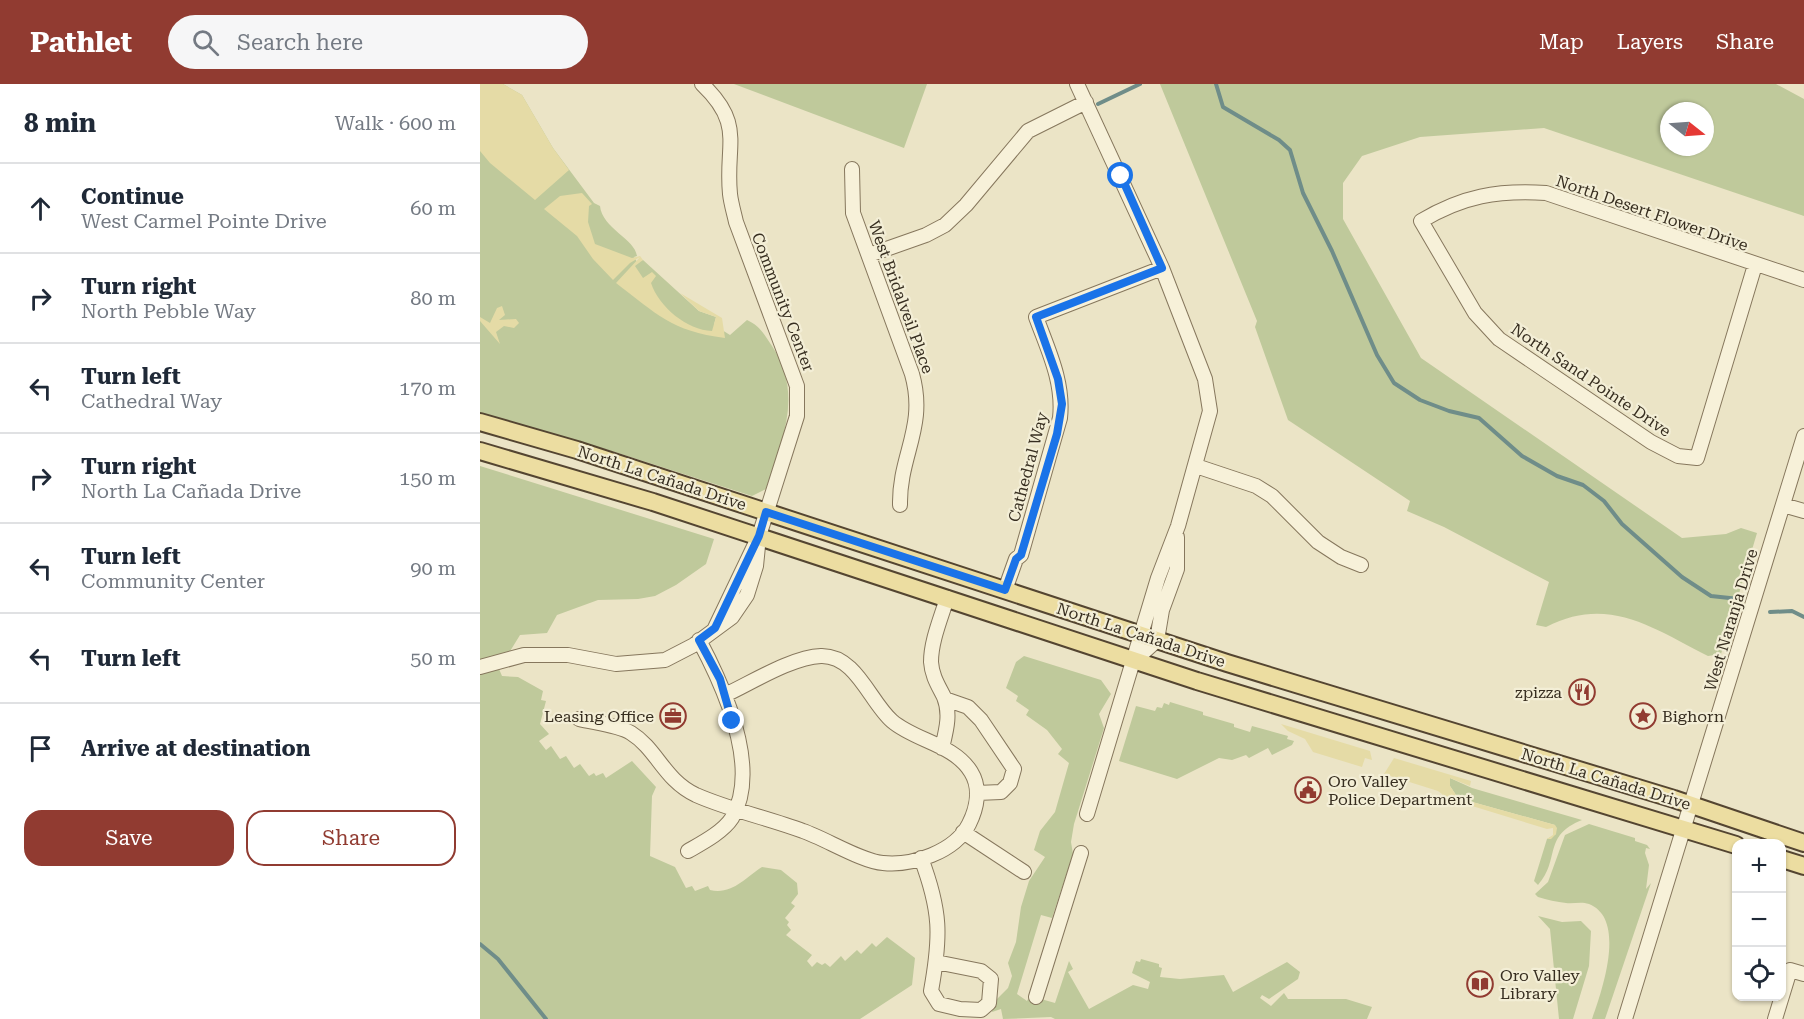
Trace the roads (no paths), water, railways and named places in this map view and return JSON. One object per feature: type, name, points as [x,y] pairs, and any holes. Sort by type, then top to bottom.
[{"type":"main road","name":"North La Cañada Drive","points":[[480,422],[577,450],[1149,638],[1804,843]]},
{"type":"main road","name":"North La Cañada Drive","points":[[480,451],[759,536],[1135,660],[1732,843]]},
{"type":"main road","points":[[1786,860],[1804,866]]},
{"type":"street","name":"Community Center","points":[[480,667],[524,655],[568,656],[616,664],[665,660],[732,617],[747,595],[756,566],[759,536],[796,416],[797,386],[736,222],[730,194],[731,142],[726,112],[702,84]]},
{"type":"street","points":[[1077,84],[1162,268],[1209,396],[1208,426],[1178,526],[1158,578],[1149,638]]},
{"type":"street","points":[[869,255],[926,236],[945,225],[966,205],[1028,131],[1086,102]]},
{"type":"street","name":"West Bridalveil Place","points":[[852,169],[853,213],[912,374],[918,400],[915,431],[900,486],[900,505]]},
{"type":"street","name":"North Desert Flower Drive","points":[[1420,221],[1444,207],[1481,195],[1520,191],[1546,193],[1804,280]]},
{"type":"street","name":"North Sand Pointe Drive","points":[[1420,221],[1475,314],[1499,339],[1651,442],[1678,456],[1696,459],[1755,265]]},
{"type":"street","name":"Cathedral Way","points":[[1005,590],[1016,559],[1021,555],[1057,434],[1062,404],[1058,379],[1036,317],[1162,268]]},
{"type":"street","name":"West Naranja Drive","points":[[1625,1019],[1804,436]]},
{"type":"street","points":[[1196,466],[1256,486],[1272,496],[1323,546],[1361,565]]},
{"type":"street","points":[[1783,504],[1804,511]]},
{"type":"street","points":[[1087,813],[1135,660],[1162,622],[1162,610],[1177,566],[1178,526]]},
{"type":"street","points":[[1158,578],[1173,583]]},
{"type":"street","points":[[942,748],[948,722],[945,699],[933,677],[931,661],[947,598]]},
{"type":"street","points":[[688,851],[731,820],[742,796],[745,771],[720,679],[699,640]]},
{"type":"street","points":[[579,719],[630,732],[644,744],[667,775],[695,794],[805,831],[881,863],[912,862],[954,842],[975,813],[977,793],[971,772],[942,748],[907,732],[890,720],[855,674],[840,662],[822,656],[798,661],[725,695]]},
{"type":"street","points":[[945,699],[968,707],[981,720],[1014,769],[1010,783],[1001,792],[977,793]]},
{"type":"street","points":[[963,832],[1024,872]]},
{"type":"street","points":[[1036,997],[1081,853]]},
{"type":"street","points":[[921,858],[935,894],[938,923],[936,962],[931,991],[939,1004],[981,1010],[989,1003],[991,979],[981,971],[936,962]]},
{"type":"street","points":[[1775,1019],[1797,972]]},
{"type":"waterway","points":[[1098,104],[1140,84]]},
{"type":"waterway","points":[[1216,84],[1223,107],[1279,140],[1290,150],[1303,193],[1332,251],[1377,355],[1394,383],[1420,400],[1449,411],[1479,418],[1522,456],[1557,476],[1583,485],[1604,501],[1622,524],[1682,577],[1711,596],[1739,599]]},
{"type":"waterway","points":[[1770,612],[1792,611],[1804,617]]},
{"type":"waterway","points":[[480,944],[498,959],[546,1019]]},
{"type":"place","name":"zpizza","points":[[1582,692]]},
{"type":"place","name":"Leasing Office","points":[[673,716]]},
{"type":"place","name":"Bighorn","points":[[1643,716]]},
{"type":"place","name":"Oro Valley Police Department","points":[[1308,790]]},
{"type":"place","name":"Oro Valley Library","points":[[1480,984]]}]
